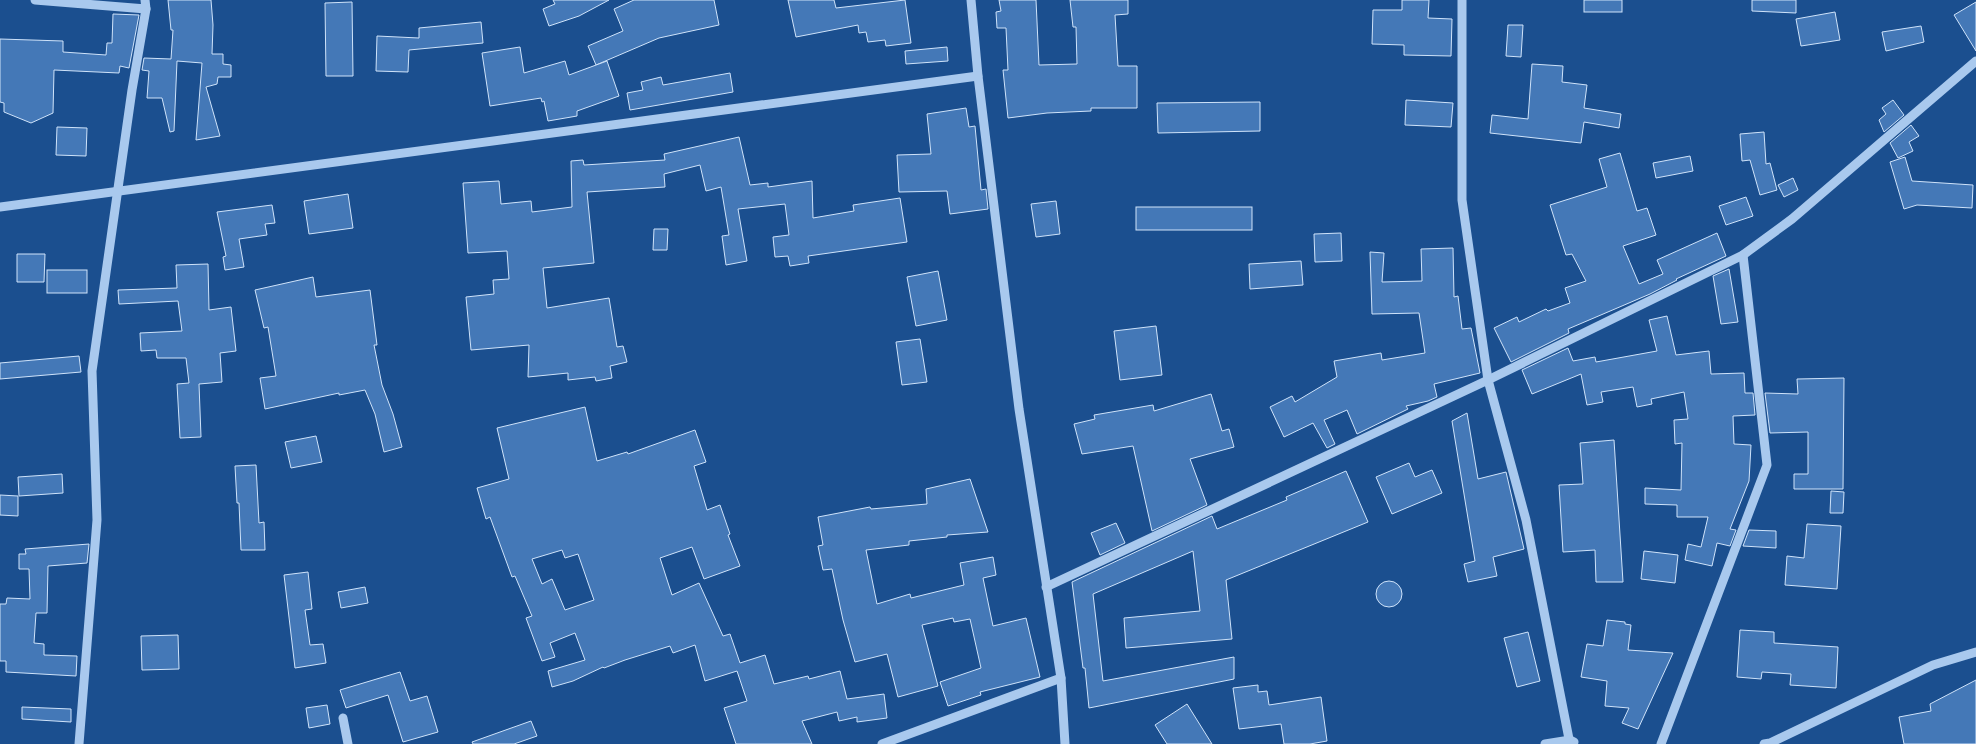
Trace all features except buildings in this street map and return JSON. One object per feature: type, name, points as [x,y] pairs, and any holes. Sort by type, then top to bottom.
[{"type":"street","points":[[35,0],[146,4],[92,371],[97,520],[80,744]]},
{"type":"street","points":[[971,0],[978,76],[1019,409],[1061,678],[1066,744]]},
{"type":"street","points":[[1462,0],[1462,200],[1488,380],[1526,520],[1572,743],[1545,744]]},
{"type":"street","points":[[1046,587],[1488,380],[1743,255],[1792,219],[1976,61]]},
{"type":"street","points":[[0,207],[118,193],[978,76]]},
{"type":"street","points":[[1660,744],[1767,465],[1743,255]]},
{"type":"street","points":[[1764,744],[1770,743],[1933,665],[1976,652]]},
{"type":"street","points":[[882,744],[1061,678]]},
{"type":"street","points":[[343,718],[348,744]]}]
